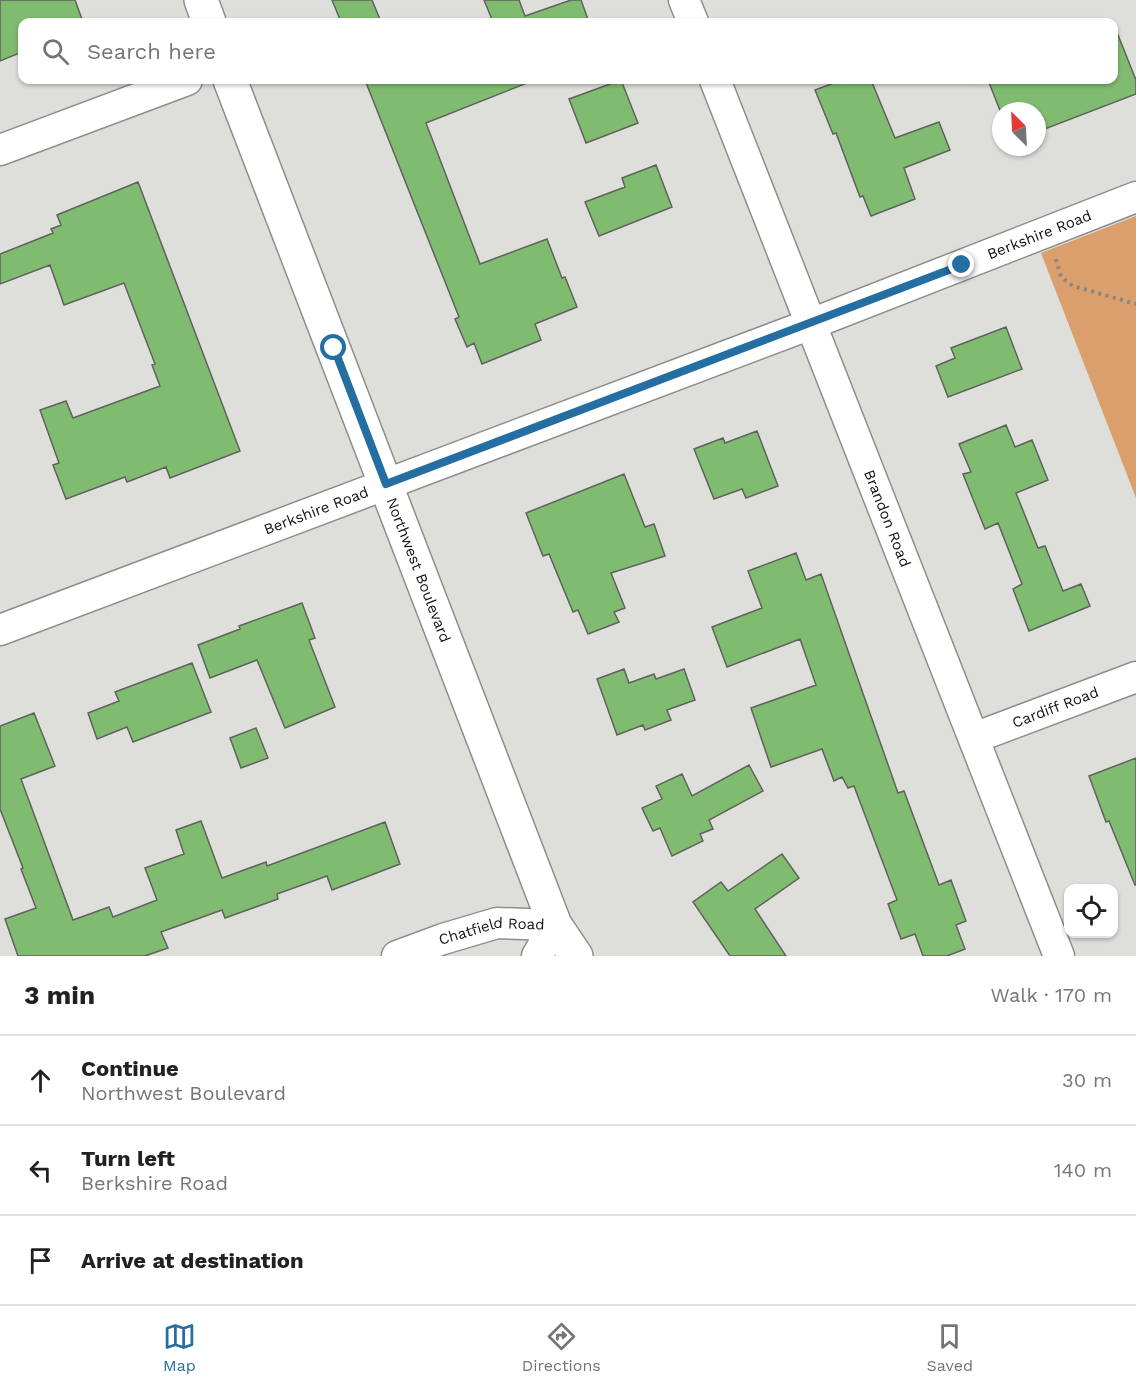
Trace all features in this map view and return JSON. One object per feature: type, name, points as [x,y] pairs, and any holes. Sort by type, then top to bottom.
[{"type":"main road","points":[[201,0],[208,18]]},
{"type":"main road","name":"Northwest Boulevard","points":[[232,84],[555,925],[576,956]]},
{"type":"street","points":[[684,0],[691,18]]},
{"type":"street","points":[[0,150],[176,84]]},
{"type":"street","name":"Brandon Road","points":[[717,84],[810,324],[834,378],[888,523],[1059,956]]},
{"type":"street","name":"Berkshire Road","points":[[0,630],[810,324],[1136,197]]},
{"type":"street","name":"Cardiff Road","points":[[974,738],[1136,677]]},
{"type":"street","name":"Chatfield Road","points":[[398,956],[442,939],[497,923],[555,925]]},
{"type":"street","points":[[537,956],[555,925]]},
{"type":"path","points":[[1055,259],[1061,277],[1074,286],[1136,304]]},
{"type":"shaded area","points":[[1136,216],[1136,498],[1041,253]]},
{"type":"building","points":[[0,0],[75,0],[82,18],[18,18],[18,54],[0,61]]},
{"type":"building","points":[[332,0],[372,0],[379,18],[339,18]]},
{"type":"building","points":[[484,0],[519,0],[525,16],[571,0],[581,0],[588,18],[491,18]]},
{"type":"building","points":[[1118,35],[1136,80],[1136,94],[1046,129],[1046,102],[997,102],[990,84],[1118,84]]},
{"type":"building","points":[[367,84],[524,84],[426,123],[480,264],[547,239],[562,278],[565,277],[577,307],[535,324],[541,340],[482,364],[474,343],[467,347],[455,319],[459,317]]},
{"type":"building","points":[[610,84],[623,84],[638,123],[586,143],[569,99]]},
{"type":"building","points":[[831,84],[873,84],[895,138],[939,122],[950,150],[904,168],[915,199],[871,216],[863,196],[860,197],[836,133],[833,134],[815,90]]},
{"type":"building","points":[[656,165],[672,207],[599,236],[585,202],[625,187],[622,178]]},
{"type":"building","points":[[138,182],[240,451],[170,478],[166,467],[127,482],[125,477],[66,499],[53,465],[59,463],[40,410],[66,401],[73,418],[160,386],[152,365],[155,364],[124,283],[64,305],[50,265],[0,284],[0,254],[53,233],[51,229],[61,225],[57,215]]},
{"type":"building","points":[[1006,327],[1022,369],[948,397],[936,366],[955,358],[951,348]]},
{"type":"building","points":[[1006,425],[1015,447],[1032,440],[1048,480],[1016,493],[1038,548],[1045,546],[1063,591],[1081,584],[1090,606],[1029,631],[1013,589],[1022,584],[998,523],[985,529],[963,474],[971,472],[959,444]]},
{"type":"building","points":[[757,431],[778,486],[746,498],[742,489],[714,499],[694,449],[723,438],[725,443]]},
{"type":"building","points":[[624,474],[645,527],[654,524],[665,556],[611,573],[625,608],[614,612],[619,622],[588,634],[578,610],[573,612],[549,554],[543,556],[526,513]]},
{"type":"building","points":[[796,553],[806,580],[821,574],[898,793],[904,791],[939,885],[951,880],[966,921],[956,925],[965,949],[947,956],[923,956],[915,934],[901,939],[888,904],[897,900],[854,786],[848,788],[842,777],[834,781],[822,749],[771,767],[751,708],[816,685],[800,639],[727,667],[712,627],[762,608],[748,571]]},
{"type":"building","points":[[302,603],[315,638],[309,640],[335,707],[285,728],[257,660],[210,678],[198,645],[240,629],[239,626]]},
{"type":"building","points":[[192,663],[211,712],[133,742],[127,727],[97,739],[88,713],[119,701],[115,692]]},
{"type":"building","points":[[624,669],[629,683],[654,674],[656,679],[684,669],[695,700],[667,710],[671,720],[645,730],[643,725],[617,735],[597,679]]},
{"type":"building","points":[[34,713],[55,766],[21,779],[73,920],[109,907],[113,917],[157,900],[145,868],[184,854],[176,830],[201,821],[222,878],[266,862],[267,866],[385,822],[400,864],[332,890],[327,876],[277,894],[278,899],[225,918],[222,910],[161,932],[168,948],[145,956],[18,956],[5,919],[36,908],[0,809],[0,726]]},
{"type":"building","points":[[256,728],[268,758],[241,768],[230,738]]},
{"type":"building","points":[[1136,758],[1135,885],[1109,821],[1106,822],[1089,776]]},
{"type":"building","points":[[749,765],[763,791],[709,820],[713,829],[700,834],[703,841],[672,856],[660,828],[653,831],[642,808],[662,799],[656,786],[682,774],[692,796]]},
{"type":"building","points":[[782,854],[799,878],[755,909],[786,956],[730,956],[693,902],[721,882],[728,891]]},
{"type":"route","points":[[334,348],[386,484],[962,265]]}]
